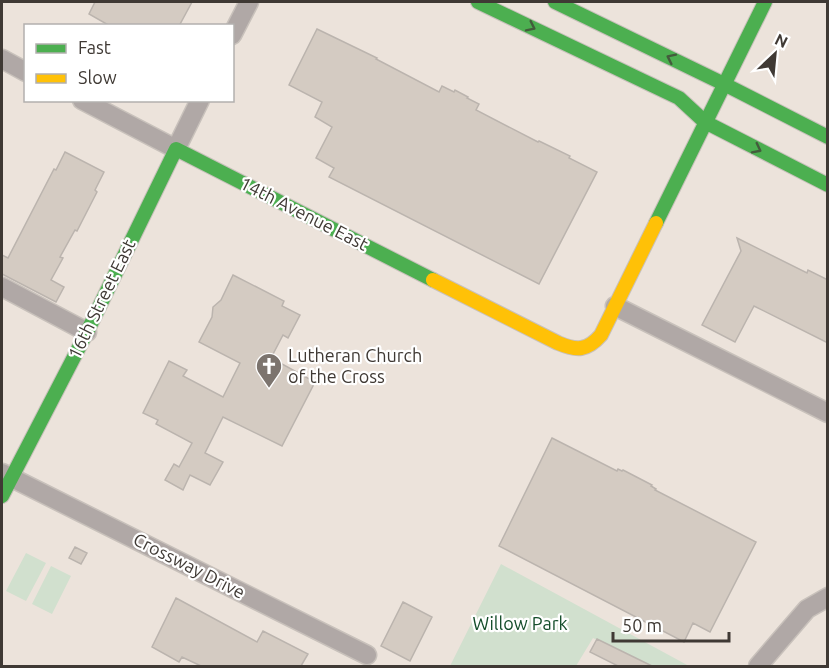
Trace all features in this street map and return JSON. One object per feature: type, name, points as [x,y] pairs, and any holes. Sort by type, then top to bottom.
[{"type":"street","points":[[234,31],[249,2]]},
{"type":"street","points":[[478,2],[679,98],[705,122],[828,185]]},
{"type":"street","points":[[555,2],[828,137]]},
{"type":"street","name":"14th Avenue East","points":[[86,102],[561,346],[581,349],[589,346],[601,335],[765,2]]},
{"type":"street","points":[[2,59],[24,71]]},
{"type":"street","name":"16th Street East","points":[[2,496],[6,475],[87,332],[199,102]]},
{"type":"street","points":[[2,287],[87,332]]},
{"type":"street","points":[[615,306],[828,413]]},
{"type":"street","name":"Crossway Drive","points":[[6,475],[367,655]]},
{"type":"street","points":[[758,666],[807,609],[828,597]]},
{"type":"green space","points":[[26,553],[46,563],[26,601],[6,591]]},
{"type":"green space","name":"Willow Park","points":[[501,564],[689,666],[649,666],[593,638],[576,666],[450,666]]},
{"type":"green space","points":[[51,566],[71,576],[52,614],[32,604]]},
{"type":"building","points":[[95,2],[192,2],[180,24],[106,24],[89,14]]},
{"type":"building","points":[[317,29],[439,92],[442,86],[454,92],[455,90],[479,104],[476,110],[570,156],[569,158],[597,172],[539,284],[329,177],[334,168],[316,158],[332,127],[315,117],[322,102],[289,85]]},
{"type":"building","points":[[65,152],[104,172],[95,190],[97,192],[77,231],[75,230],[60,257],[63,258],[51,280],[64,287],[56,302],[2,274],[2,255],[8,258]]},
{"type":"building","points":[[737,238],[807,273],[808,270],[828,280],[828,343],[754,306],[735,342],[702,325],[741,251]]},
{"type":"building","name":"Lutheran Church of the Cross","points":[[233,275],[284,301],[282,306],[300,315],[288,338],[283,335],[271,358],[315,382],[282,446],[223,417],[205,453],[223,462],[210,485],[190,475],[183,490],[165,480],[174,464],[179,467],[192,443],[156,424],[158,420],[143,413],[169,361],[187,370],[183,376],[223,397],[240,363],[199,342],[212,317],[213,307],[221,300]]},
{"type":"building","points":[[552,438],[617,471],[618,469],[623,470],[652,485],[655,490],[756,542],[710,632],[693,623],[684,642],[499,546]]},
{"type":"building","points":[[75,547],[87,553],[81,564],[69,558]]},
{"type":"building","points":[[176,598],[257,642],[263,631],[308,654],[301,666],[201,666],[182,657],[179,662],[152,647]]},
{"type":"building","points":[[403,602],[432,617],[410,661],[381,646]]},
{"type":"building","points":[[597,639],[652,666],[618,666],[590,652]]},
{"type":"traffic: fast","points":[[478,2],[679,98],[705,122],[828,185]]},
{"type":"traffic: fast","points":[[555,2],[828,137]]},
{"type":"traffic: fast","points":[[656,223],[765,2]]},
{"type":"traffic: fast","points":[[2,496],[87,332],[176,149],[433,280]]},
{"type":"traffic: slow","points":[[433,280],[558,343],[576,348],[586,347],[601,335],[656,223]]},
{"type":"place","name":"Lutheran Church of the Cross","points":[[269,389]]}]
